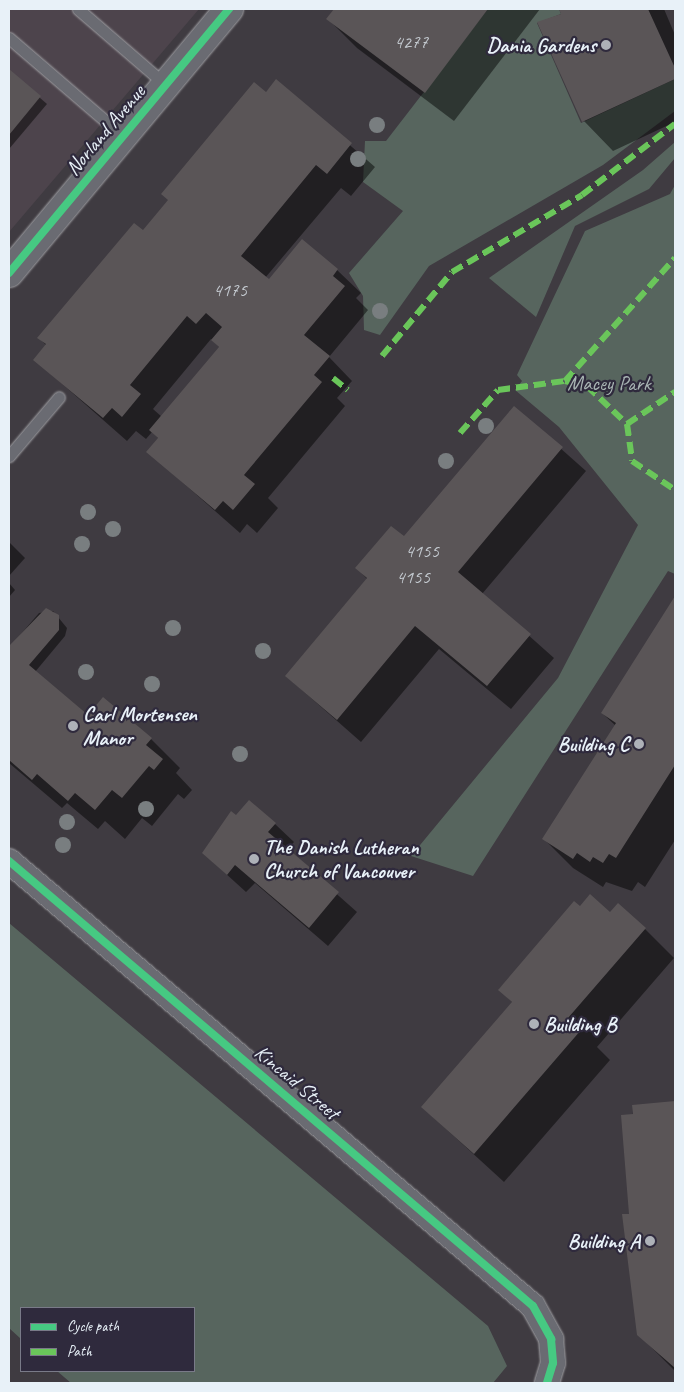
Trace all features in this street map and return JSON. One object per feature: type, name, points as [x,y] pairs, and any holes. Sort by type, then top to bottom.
[{"type":"main road","name":"Norland Avenue","points":[[9,274],[229,9]]},
{"type":"street","name":"Kincaid Street","points":[[9,861],[522,1296],[541,1316],[551,1339],[553,1363],[547,1383]]},
{"type":"lane","points":[[78,9],[166,85]]},
{"type":"lane","points":[[9,38],[123,136]]},
{"type":"lane","points":[[9,456],[59,397]]},
{"type":"shaded area","points":[[9,9],[199,9],[9,232]]},
{"type":"green space","points":[[488,9],[559,9],[561,14],[537,23],[581,123],[675,79],[675,111],[603,165],[429,266],[380,335],[364,330],[363,296],[349,273],[403,211],[363,182],[365,141],[386,141]]},
{"type":"green space","points":[[675,142],[675,158],[649,189],[575,226],[536,317],[489,278],[643,170]]},
{"type":"green space","name":"Macey Park","points":[[675,185],[675,574],[668,571],[473,876],[411,856],[558,678],[638,525],[559,427],[515,390],[522,381],[517,375],[585,231],[670,194]]},
{"type":"green space","points":[[9,923],[488,1326],[507,1366],[493,1383],[71,1383],[58,1372],[195,1372],[195,1307],[20,1307],[20,1338],[9,1328]]},
{"type":"building","name":"Dania Gardens","points":[[334,9],[488,9],[425,93],[326,19]]},
{"type":"building","name":"Dania Gardens","points":[[559,9],[648,9],[675,68],[675,79],[582,122],[537,22],[561,14]]},
{"type":"building","points":[[9,69],[41,96],[9,135]]},
{"type":"building","points":[[276,79],[352,143],[327,174],[316,165],[241,256],[269,279],[302,239],[338,269],[333,276],[345,286],[304,335],[330,356],[314,375],[322,382],[244,475],[255,484],[233,510],[223,501],[215,510],[146,452],[158,438],[149,430],[219,347],[211,340],[222,327],[206,313],[196,324],[187,316],[130,385],[141,394],[122,417],[112,408],[103,418],[33,360],[46,344],[37,338],[134,223],[143,230],[168,200],[161,194],[254,82],[266,92]]},
{"type":"building","points":[[514,406],[563,447],[458,572],[531,634],[487,686],[415,626],[337,720],[285,676],[367,578],[355,568],[391,526],[404,536]]},
{"type":"building","name":"Building C","points":[[675,596],[675,765],[616,858],[609,854],[603,863],[593,857],[590,862],[577,853],[573,859],[542,839],[616,723],[601,713]]},
{"type":"building","name":"Carl Mortensen Manor","points":[[46,608],[59,615],[59,630],[29,665],[88,715],[103,697],[152,738],[146,745],[163,759],[154,770],[149,766],[122,798],[112,790],[95,810],[75,793],[68,801],[37,774],[32,780],[9,760],[9,646]]},
{"type":"building","name":"The Danish Lutheran Church of Vancouver","points":[[249,800],[276,823],[268,832],[339,892],[309,928],[235,865],[227,875],[202,853],[231,811],[236,815]]},
{"type":"building","name":"Building B","points":[[590,894],[610,912],[618,903],[646,928],[568,1018],[581,1030],[474,1154],[421,1107],[512,1002],[498,990],[574,901],[580,906]]},
{"type":"building","name":"Building A","points":[[675,1101],[675,1368],[637,1335],[622,1214],[629,1214],[621,1115],[633,1114],[632,1105]]},
{"type":"marked path","points":[[382,356],[452,272],[582,195],[675,124]]},
{"type":"marked path","points":[[460,433],[498,390],[565,381],[675,258]]},
{"type":"marked path","points":[[333,378],[348,390]]},
{"type":"marked path","points":[[565,381],[587,386],[627,424],[632,461],[675,490]]},
{"type":"marked path","points":[[627,424],[675,392]]},
{"type":"cycle path","points":[[9,273],[229,9]]},
{"type":"cycle path","points":[[9,861],[533,1306],[551,1339],[553,1363],[547,1383]]},
{"type":"place","name":"Dania Gardens","points":[[606,45]]},
{"type":"place","name":"Carl Mortensen Manor","points":[[73,726]]},
{"type":"place","name":"Building C","points":[[639,744]]},
{"type":"place","name":"The Danish Lutheran Church of Vancouver","points":[[254,859]]},
{"type":"place","name":"Building B","points":[[534,1024]]},
{"type":"place","name":"Building A","points":[[650,1241]]}]
